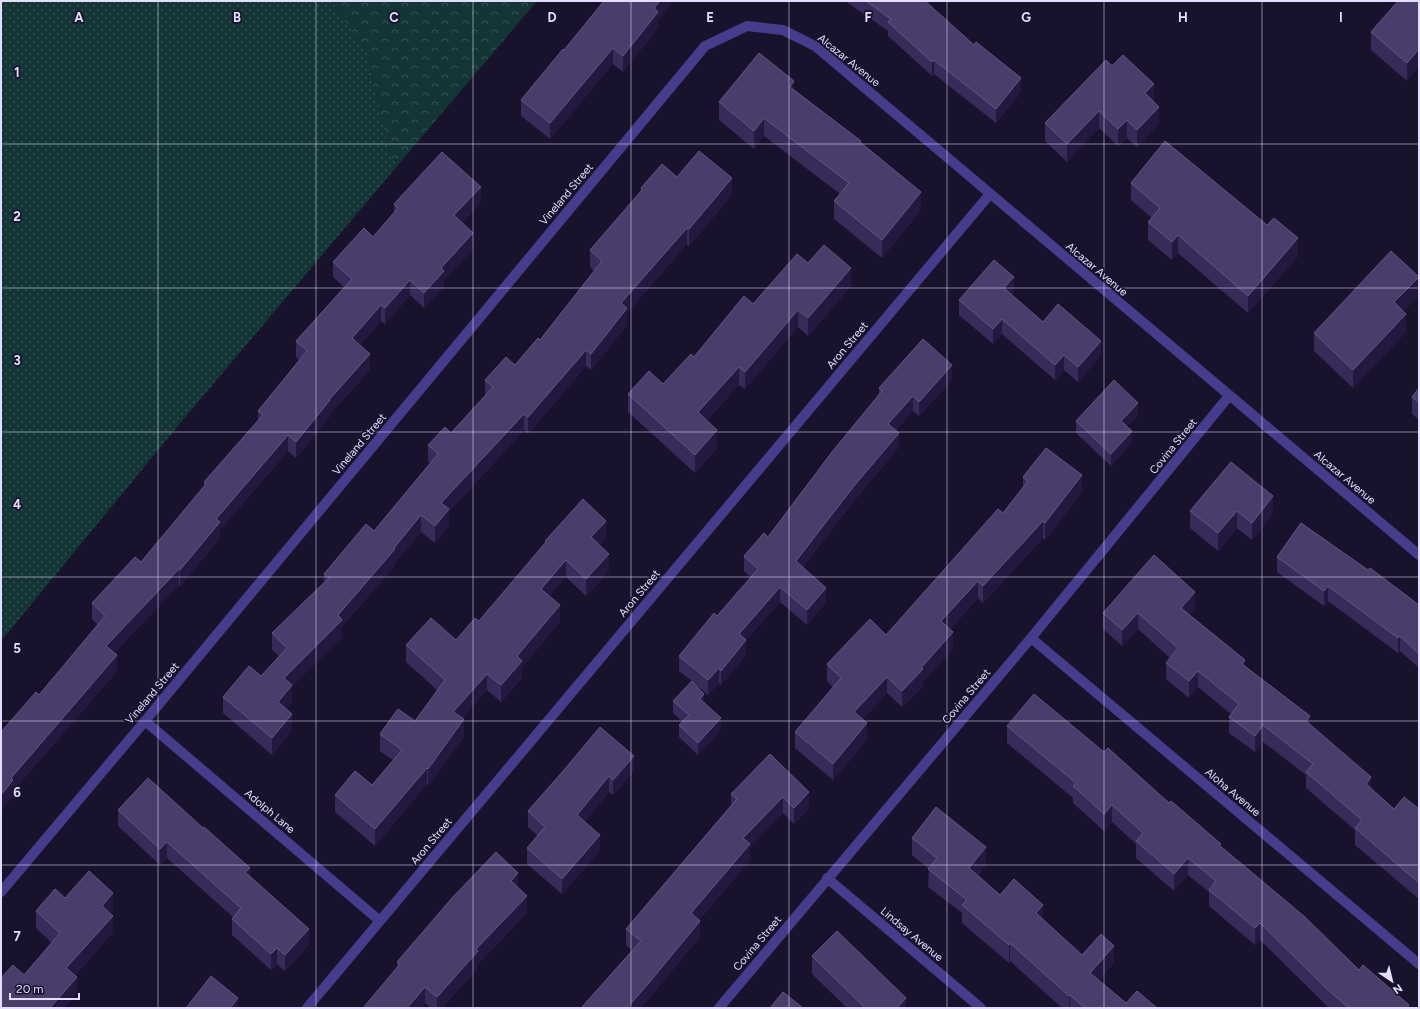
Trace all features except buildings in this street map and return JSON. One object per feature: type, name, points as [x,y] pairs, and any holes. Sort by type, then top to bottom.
[{"type":"street","name":"Alcazar Avenue","points":[[747,26],[783,30],[815,46],[1419,555]]},
{"type":"street","name":"Vineland Street","points":[[1,892],[145,721],[705,46],[747,26]]},
{"type":"street","name":"Aron Street","points":[[307,1008],[990,194]]},
{"type":"street","name":"Covina Street","points":[[719,1008],[827,878],[1031,638],[1229,396]]},
{"type":"street","name":"Aloha Avenue","points":[[1031,638],[1419,964]]},
{"type":"street","name":"Adolph Lane","points":[[145,721],[380,920]]},
{"type":"street","name":"Lindsay Avenue","points":[[827,878],[981,1008]]},
{"type":"green space","points":[[1,1],[331,1],[367,53],[390,155],[398,165],[182,421],[1,641]]},
{"type":"green space","points":[[331,1],[537,1],[398,165],[390,155],[367,53]]}]
